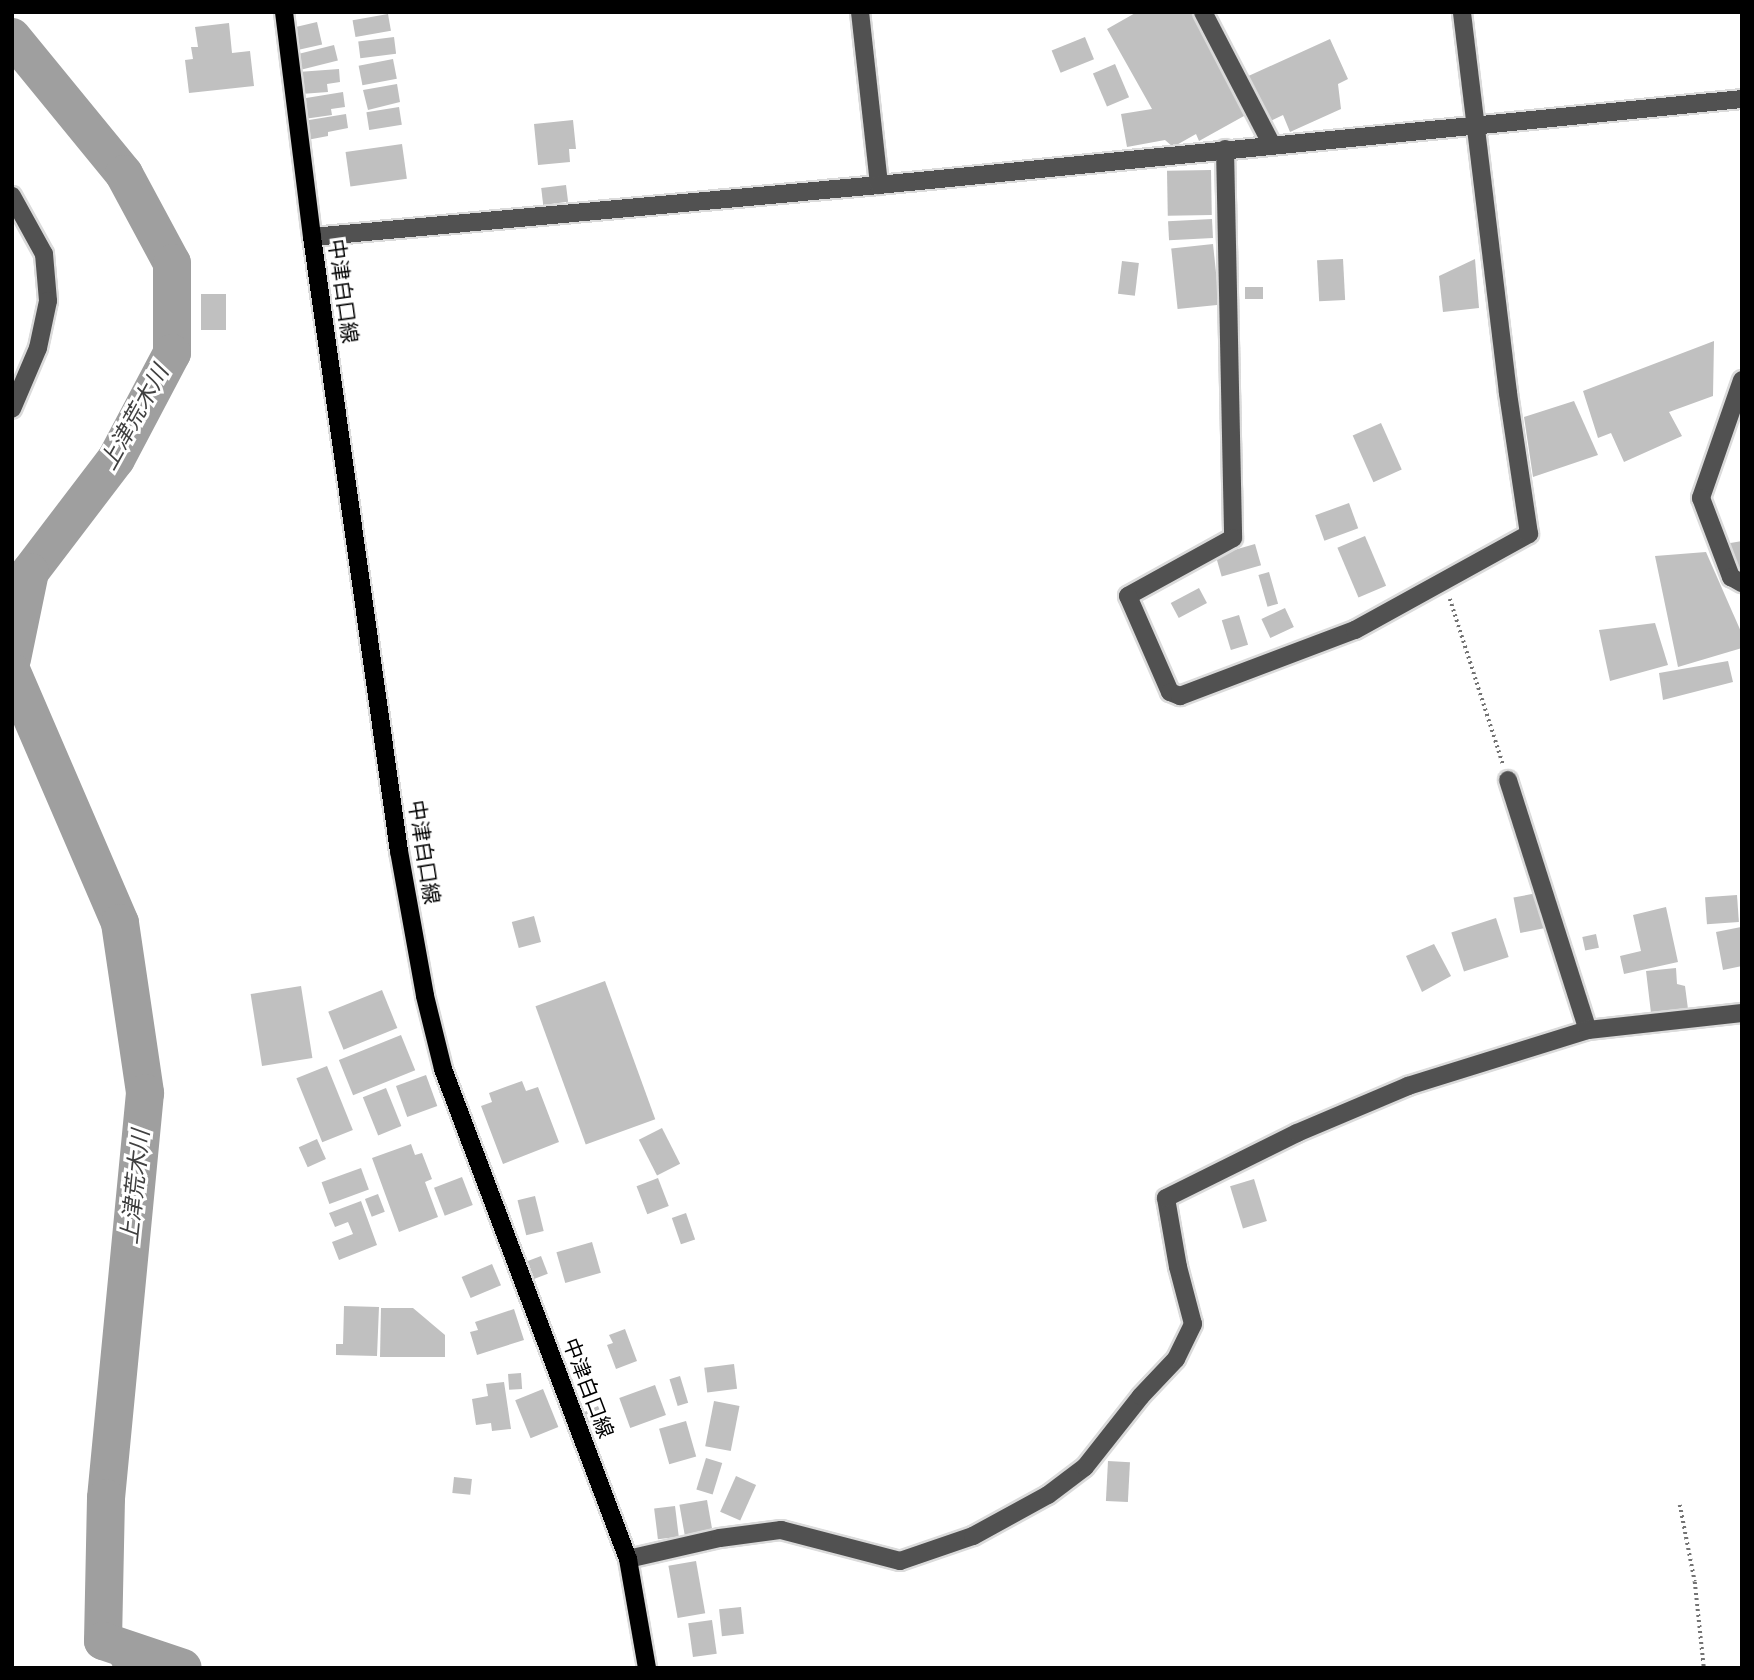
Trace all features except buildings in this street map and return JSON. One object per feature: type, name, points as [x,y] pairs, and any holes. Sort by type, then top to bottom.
[{"type":"main road","name":"中津白口線","points":[[284,12],[312,237],[399,851],[434,1032],[443,1069],[628,1559],[647,1668]]},
{"type":"street","points":[[859,12],[879,186]]},
{"type":"street","points":[[1203,12],[1272,145]]},
{"type":"street","points":[[1225,149],[1233,538],[1128,596],[1170,692],[1180,696],[1355,629],[1529,534],[1508,393],[1462,12]]},
{"type":"street","points":[[312,237],[879,186],[1225,149],[1742,99]]},
{"type":"street","points":[[12,196],[44,254],[48,301],[38,348],[12,408]]},
{"type":"street","points":[[1742,380],[1701,498],[1731,577],[1742,583]]},
{"type":"street","points":[[1508,780],[1588,1030]]},
{"type":"street","points":[[628,1559],[720,1538],[781,1530],[900,1561],[973,1536],[1048,1495],[1085,1467],[1141,1396],[1176,1359],[1193,1324],[1178,1267],[1166,1198],[1297,1133],[1408,1086],[1588,1030],[1742,1013]]},
{"type":"path","points":[[1443,579],[1508,780]]},
{"type":"path","points":[[1680,1505],[1695,1583],[1704,1668]]},
{"type":"waterway","name":"上津荒木川","points":[[12,37],[124,174],[172,263],[172,353],[116,459],[30,572],[12,659]]},
{"type":"waterway","name":"上津荒木川","points":[[12,672],[120,923],[145,1093],[106,1498],[103,1641],[183,1668]]},
{"type":"waterway","points":[[103,1641],[117,1668]]}]
